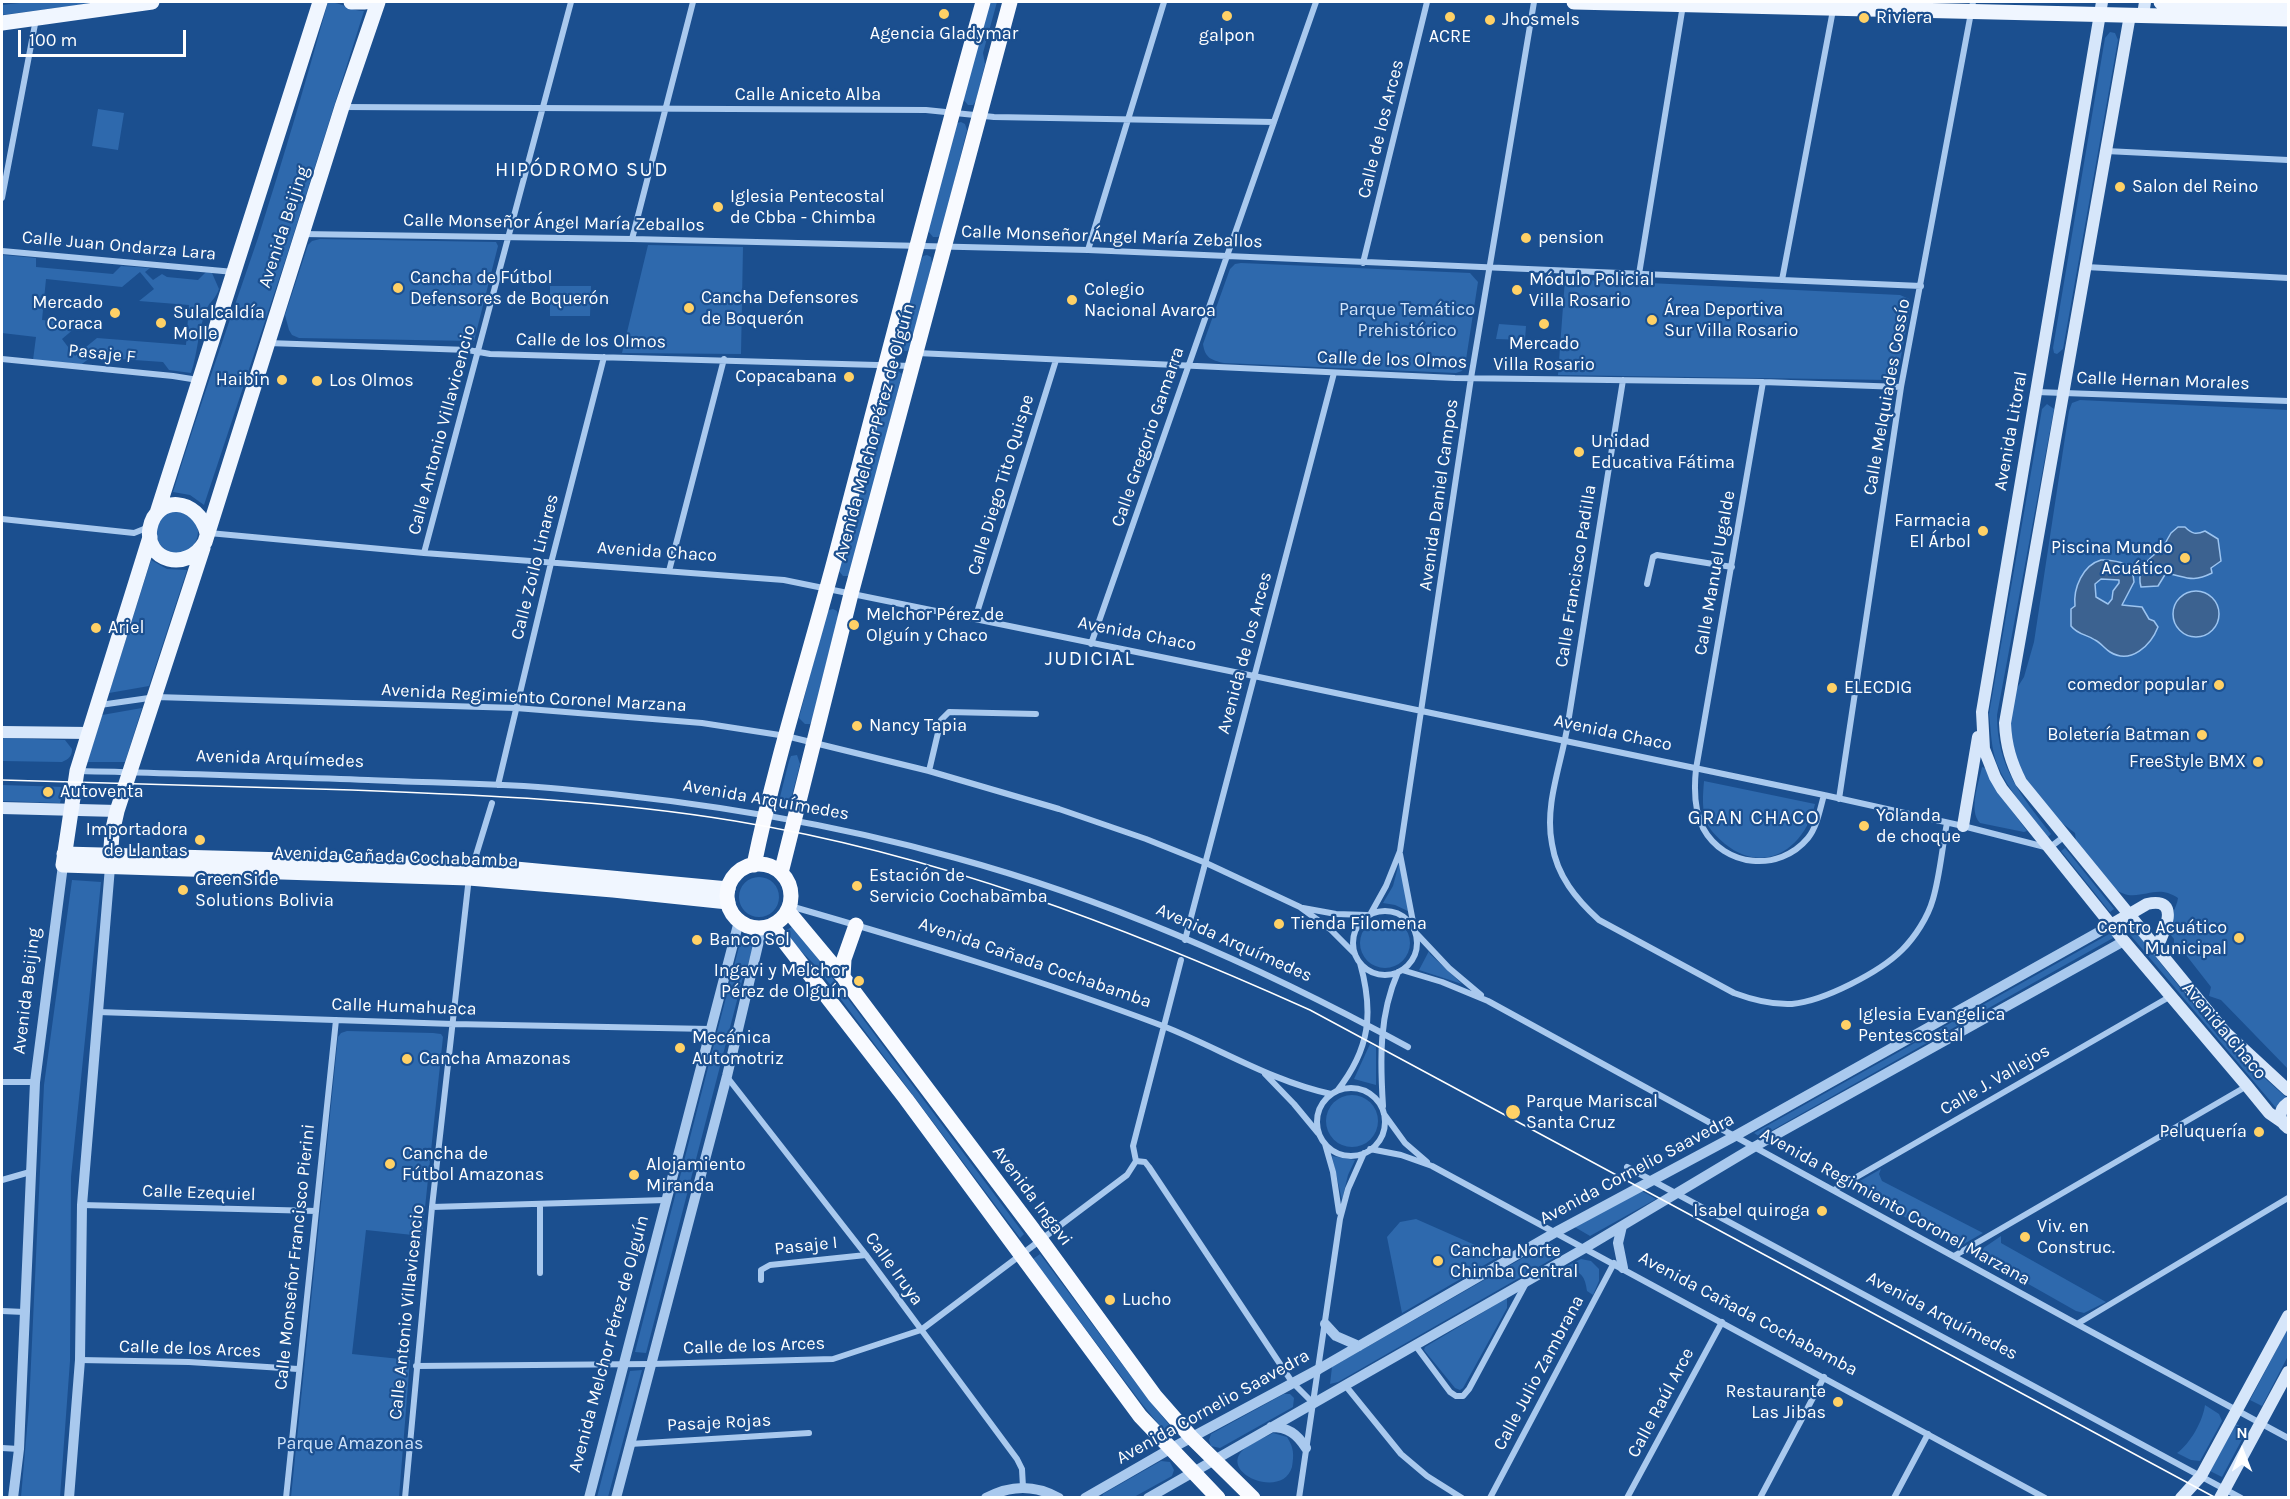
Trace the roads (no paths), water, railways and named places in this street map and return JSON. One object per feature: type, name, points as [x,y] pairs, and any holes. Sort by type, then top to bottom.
[{"type":"highway","name":"Avenida Melchor Pérez de Olguín","points":[[754,865],[916,245],[983,2]]},
{"type":"highway","name":"Avenida Melchor Pérez de Olguín","points":[[781,873],[792,821],[851,594],[1010,2]]},
{"type":"highway","points":[[754,865],[769,866],[781,873],[788,881],[791,891],[789,908],[782,919],[767,927],[749,927],[739,921],[732,912],[728,896],[739,872],[754,865]]},
{"type":"highway","name":"Avenida Ingavi","points":[[789,908],[843,976],[1155,1396],[1191,1437],[1253,1497]]},
{"type":"highway","points":[[843,976],[844,959],[856,925]]},
{"type":"highway","points":[[767,927],[906,1098],[1140,1416],[1218,1497]]},
{"type":"main road","points":[[2,23],[152,2]]},
{"type":"main road","name":"Avenida Beijing","points":[[157,513],[320,2]]},
{"type":"main road","points":[[351,2],[365,2]]},
{"type":"main road","name":"Avenida Beijing","points":[[110,861],[112,833],[117,811],[156,697],[342,107],[378,2]]},
{"type":"main road","points":[[1574,2],[2101,8],[2289,19]]},
{"type":"main road","points":[[2161,2],[2289,5]]},
{"type":"main road","name":"Avenida Litoral","points":[[2049,848],[1995,777],[1984,749],[1982,712],[2101,8]]},
{"type":"main road","points":[[2065,836],[2021,782],[2006,743],[2005,723],[2106,151],[2139,10]]},
{"type":"main road","points":[[185,505],[201,516],[206,537],[193,556],[175,561],[158,553],[153,546],[150,532],[157,513],[167,507],[185,505]]},
{"type":"main road","name":"Avenida Beijing","points":[[63,860],[78,771],[150,532]]},
{"type":"main road","points":[[1963,826],[1982,712]]},
{"type":"main road","points":[[2,732],[89,734]]},
{"type":"main road","points":[[2,808],[117,811]]},
{"type":"main road","name":"Avenida Chaco","points":[[2065,836],[2225,1032],[2289,1090]]},
{"type":"main road","name":"Avenida Chaco","points":[[2049,848],[2269,1113],[2286,1127]]},
{"type":"main road","name":"Avenida Cañada Cochabamba","points":[[63,860],[471,872],[538,883],[728,896]]},
{"type":"main road","points":[[2111,925],[2152,903],[2163,906],[2167,910],[2169,922],[2156,949]]},
{"type":"main road","points":[[2286,1127],[2281,1111],[2289,1103]]},
{"type":"main road","points":[[2181,1497],[2201,1476],[2289,1316]]},
{"type":"main road","points":[[2222,1493],[2289,1372]]},
{"type":"street","name":"Calle Antonio Villavicencio","points":[[424,553],[571,2]]},
{"type":"street","points":[[632,239],[693,2]]},
{"type":"street","points":[[1088,250],[1164,2]]},
{"type":"street","name":"Calle Gregorio Gamarra","points":[[1091,644],[1316,2]]},
{"type":"street","name":"Calle de los Arces","points":[[1363,263],[1427,2]]},
{"type":"street","name":"Avenida Daniel Campos","points":[[1369,914],[1386,886],[1400,851],[1471,378],[1534,2]]},
{"type":"street","points":[[1639,274],[1684,3]]},
{"type":"street","points":[[1782,280],[1833,6]]},
{"type":"street","name":"Calle Melquiades Cossío","points":[[1839,799],[1901,387],[1972,6]]},
{"type":"street","points":[[2,198],[36,18]]},
{"type":"street","name":"Calle Aniceto Alba","points":[[342,107],[952,112],[1127,121],[1274,122]]},
{"type":"street","points":[[2106,151],[2289,160]]},
{"type":"street","name":"Calle Monseñor Ángel María Zeballos","points":[[302,234],[1088,250],[1921,286]]},
{"type":"street","name":"Calle Juan Ondarza Lara","points":[[2,251],[235,272]]},
{"type":"street","points":[[2086,267],[2289,278]]},
{"type":"street","name":"Calle de los Olmos","points":[[268,343],[478,351],[490,354],[885,365],[915,359],[1056,360],[1471,378],[1763,382],[1901,387]]},
{"type":"street","name":"Calle Zoilo Linares","points":[[498,785],[551,563],[604,357]]},
{"type":"street","name":"Pasaje F","points":[[2,359],[172,376],[200,381]]},
{"type":"street","points":[[669,571],[724,359]]},
{"type":"street","name":"Calle Diego Tito Quispe","points":[[975,619],[1056,360]]},
{"type":"street","name":"Avenida de los Arces","points":[[1185,940],[1334,373]]},
{"type":"street","name":"Calle Francisco Padilla","points":[[1623,380],[1565,741],[1551,806],[1552,845],[1558,868],[1571,891],[1582,905],[1599,920],[1734,993],[1773,1004],[1792,1004],[1820,998],[1873,971],[1901,951],[1919,928],[1933,900],[1947,823]]},
{"type":"street","name":"Calle Manuel Ugalde","points":[[1763,382],[1696,769],[1695,796],[1702,826],[1717,846],[1728,854],[1746,860],[1765,862],[1780,859],[1797,849],[1809,837],[1824,795]]},
{"type":"street","name":"Calle Hernan Morales","points":[[2036,392],[2289,400]]},
{"type":"street","points":[[2,519],[134,533],[150,532]]},
{"type":"street","name":"Avenida Chaco","points":[[206,537],[784,580],[1824,795],[2049,848]]},
{"type":"street","points":[[1647,584],[1651,561],[1657,555],[1732,567]]},
{"type":"street","name":"Avenida Regimiento Coronel Marzana","points":[[97,705],[156,697],[516,708],[702,723],[786,736],[928,771],[1059,809],[1206,863],[1300,907],[1330,929],[1355,954]]},
{"type":"street","points":[[928,771],[941,720],[949,712],[1036,714]]},
{"type":"street","name":"Avenida Arquímedes","points":[[78,771],[498,785],[613,794],[710,806],[887,840],[958,858],[1120,913],[1240,962],[1408,1047]]},
{"type":"street","points":[[471,872],[492,803]]},
{"type":"street","points":[[2049,848],[2065,836]]},
{"type":"street","name":"Avenida Daniel Campos","points":[[1400,851],[1406,892],[1416,931]]},
{"type":"street","name":"Avenida Beijing","points":[[13,1497],[18,1449],[35,1082],[63,860]]},
{"type":"street","name":"Avenida Beijing","points":[[69,1497],[80,1360],[82,1205],[110,861]]},
{"type":"street","name":"Calle Antonio Villavicencio","points":[[405,1497],[432,1207],[471,872]]},
{"type":"street","name":"Avenida Regimiento Coronel Marzana","points":[[1300,907],[1336,914],[1369,914]]},
{"type":"street","name":"Avenida Cañada Cochabamba","points":[[789,908],[856,925],[990,965],[1163,1027],[1296,1085],[1334,1093]]},
{"type":"street","points":[[1299,1497],[1340,1219],[1348,1189],[1367,1151],[1382,1135],[1382,1033],[1386,1004],[1400,971],[1410,963],[1416,953],[1416,931],[1400,915],[1388,911],[1369,914],[1356,931],[1355,954],[1368,999],[1368,1026],[1357,1061],[1324,1104],[1318,1118],[1336,1188],[1340,1219]]},
{"type":"street","name":"Avenida Melchor Pérez de Olguín","points":[[589,1497],[739,921]]},
{"type":"street","name":"Avenida Cornelio Saavedra","points":[[1085,1497],[1359,1346],[1556,1232],[1735,1136],[2111,925]]},
{"type":"street","points":[[616,1497],[767,927]]},
{"type":"street","name":"Avenida Regimiento Coronel Marzana","points":[[1416,931],[1449,968],[1488,1001]]},
{"type":"street","name":"Avenida Cornelio Saavedra","points":[[1148,1497],[1585,1248],[1754,1147],[2124,941]]},
{"type":"street","points":[[1181,960],[1133,1146],[1136,1161],[1145,1162],[1149,1167],[1292,1382],[1314,1403]]},
{"type":"street","points":[[1359,962],[1368,970],[1378,974],[1400,971]]},
{"type":"street","name":"Avenida Regimiento Coronel Marzana","points":[[1400,971],[1442,982],[1488,1001],[2289,1438]]},
{"type":"street","name":"Calle J. Vallejos","points":[[1834,1190],[2171,996]]},
{"type":"street","name":"Calle Humahuaca","points":[[98,1012],[453,1024],[710,1029]]},
{"type":"street","name":"Calle Monseñor Francisco Pierini","points":[[286,1497],[336,1020]]},
{"type":"street","name":"Avenida Cañada Cochabamba","points":[[1262,1071],[1294,1104],[1323,1141]]},
{"type":"street","name":"Calle Iruya","points":[[727,1076],[866,1255],[1017,1459],[1022,1469],[1023,1487]]},
{"type":"street","points":[[2,1082],[35,1082]]},
{"type":"street","points":[[1954,1256],[2247,1086]]},
{"type":"street","points":[[1334,1093],[1348,1088],[1364,1090],[1377,1099],[1383,1111]]},
{"type":"street","name":"Avenida Cañada Cochabamba","points":[[1383,1111],[1405,1143],[1432,1166]]},
{"type":"street","points":[[1323,1141],[1343,1155],[1367,1151]]},
{"type":"street","name":"Avenida Cañada Cochabamba","points":[[1367,1151],[1401,1155],[1432,1166],[1824,1377],[2032,1494],[2045,1497]]},
{"type":"street","name":"Calle de los Arces","points":[[416,1366],[652,1364],[833,1359],[921,1330],[1127,1175],[1136,1161]]},
{"type":"street","name":"Avenida Arquímedes","points":[[1626,1167],[2201,1476],[2222,1493],[2241,1497]]},
{"type":"street","points":[[2,1180],[30,1172]]},
{"type":"street","points":[[2077,1324],[2289,1198]]},
{"type":"street","points":[[432,1207],[666,1200]]},
{"type":"street","points":[[540,1204],[540,1273]]},
{"type":"street","name":"Calle Ezequiel","points":[[82,1205],[316,1212]]},
{"type":"street","points":[[1618,1266],[1618,1243],[1622,1226]]},
{"type":"street","name":"Pasaje I","points":[[761,1280],[761,1270],[770,1264],[866,1255]]},
{"type":"street","name":"Calle Julio Zambrana","points":[[1490,1497],[1618,1266]]},
{"type":"street","points":[[1415,1345],[1450,1392],[1456,1396],[1463,1396],[1469,1389],[1527,1281]]},
{"type":"street","points":[[2,1311],[24,1312]]},
{"type":"street","name":"Calle Raúl Arce","points":[[1627,1497],[1722,1322]]},
{"type":"street","points":[[1325,1323],[1336,1336],[1359,1346]]},
{"type":"street","name":"Calle de los Arces","points":[[80,1360],[189,1362],[298,1369]]},
{"type":"street","points":[[1760,1497],[1824,1377]]},
{"type":"street","points":[[1345,1385],[1401,1454],[1427,1476],[1462,1497]]},
{"type":"street","points":[[1271,1427],[1288,1429],[1298,1436],[1306,1448]]},
{"type":"street","name":"Pasaje Rojas","points":[[630,1444],[809,1433]]},
{"type":"street","points":[[1894,1497],[1928,1434]]},
{"type":"street","points":[[2,1448],[18,1449]]},
{"type":"street","points":[[986,1497],[1007,1489],[1023,1487],[1037,1489],[1059,1497]]},
{"type":"tram line","points":[[2,780],[352,790],[592,803],[735,821],[810,835],[957,873],[1100,922],[1310,1010],[2216,1498]]},
{"type":"place","name":"Agencia Gladymar","points":[[944,14]]},
{"type":"place","name":"galpon","points":[[1227,16]]},
{"type":"place","name":"ACRE","points":[[1450,17]]},
{"type":"place","name":"Riviera","points":[[1864,18]]},
{"type":"place","name":"Jhosmels","points":[[1490,20]]},
{"type":"place","name":"Salon del Reino","points":[[2120,187]]},
{"type":"place","name":"Iglesia Pentecostal de Cbba - Chimba","points":[[718,207]]},
{"type":"place","name":"pension","points":[[1526,238]]},
{"type":"place","name":"Cancha de Fútbol Defensores de Boquerón","points":[[398,288]]},
{"type":"place","name":"Módulo Policial Villa Rosario","points":[[1517,290]]},
{"type":"place","name":"Colegio Nacional Avaroa","points":[[1072,300]]},
{"type":"place","name":"Cancha Defensores de Boquerón","points":[[689,308]]},
{"type":"place","name":"Mercado Coraca","points":[[115,313]]},
{"type":"place","name":"Área Deportiva Sur Villa Rosario","points":[[1652,320]]},
{"type":"place","name":"Sulalcaldía Molle","points":[[161,323]]},
{"type":"place","name":"Mercado Villa Rosario","points":[[1544,324]]},
{"type":"place","name":"Copacabana","points":[[849,377]]},
{"type":"place","name":"Haibin","points":[[282,380]]},
{"type":"place","name":"Los Olmos","points":[[317,381]]},
{"type":"place","name":"Unidad Educativa Fátima","points":[[1579,452]]},
{"type":"place","name":"Farmacia El Árbol","points":[[1983,531]]},
{"type":"place","name":"Piscina Mundo Acuático","points":[[2185,558]]},
{"type":"place","name":"Melchor Pérez de Olguín y Chaco","points":[[854,625]]},
{"type":"place","name":"Ariel","points":[[96,628]]},
{"type":"place","name":"comedor popular","points":[[2219,685]]},
{"type":"place","name":"ELECDIG","points":[[1832,688]]},
{"type":"place","name":"Nancy Tapia","points":[[857,726]]},
{"type":"place","name":"Boletería Batman","points":[[2202,735]]},
{"type":"place","name":"FreeStyle BMX","points":[[2258,762]]},
{"type":"place","name":"Autoventa","points":[[48,792]]},
{"type":"place","name":"Yolanda de choque","points":[[1864,826]]},
{"type":"place","name":"Importadora de Llantas","points":[[200,840]]},
{"type":"place","name":"Estación de Servicio Cochabamba","points":[[857,886]]},
{"type":"place","name":"GreenSide Solutions Bolivia","points":[[183,890]]},
{"type":"place","name":"Tienda Filomena","points":[[1279,924]]},
{"type":"place","name":"Centro Acuático Municipal","points":[[2239,938]]},
{"type":"place","name":"Banco Sol","points":[[697,940]]},
{"type":"place","name":"Ingavi y Melchor Pérez de Olguín","points":[[859,981]]},
{"type":"place","name":"Iglesia Evangelica Pentescostal","points":[[1846,1025]]},
{"type":"place","name":"Mecánica Automotriz","points":[[680,1048]]},
{"type":"place","name":"Cancha Amazonas","points":[[407,1059]]},
{"type":"place","name":"Parque Mariscal Santa Cruz","points":[[1513,1112]]},
{"type":"place","name":"Peluquería","points":[[2259,1132]]},
{"type":"place","name":"Cancha de Fútbol Amazonas","points":[[390,1164]]},
{"type":"place","name":"Alojamiento Miranda","points":[[634,1175]]},
{"type":"place","name":"Isabel quiroga","points":[[1822,1211]]},
{"type":"place","name":"Viv. en Construc.","points":[[2025,1237]]},
{"type":"place","name":"Cancha Norte Chimba Central","points":[[1438,1261]]},
{"type":"place","name":"Lucho","points":[[1110,1300]]},
{"type":"place","name":"Restaurante Las Jibas","points":[[1838,1402]]},
{"type":"district","name":"HIPÓDROMO SUD","points":[[582,170]]},
{"type":"district","name":"JUDICIAL","points":[[1090,659]]},
{"type":"district","name":"GRAN CHACO","points":[[1754,818]]},
{"type":"park label","name":"Parque Temático Prehistórico","points":[[1407,320]]},
{"type":"park label","name":"Parque Amazonas","points":[[350,1444]]}]
